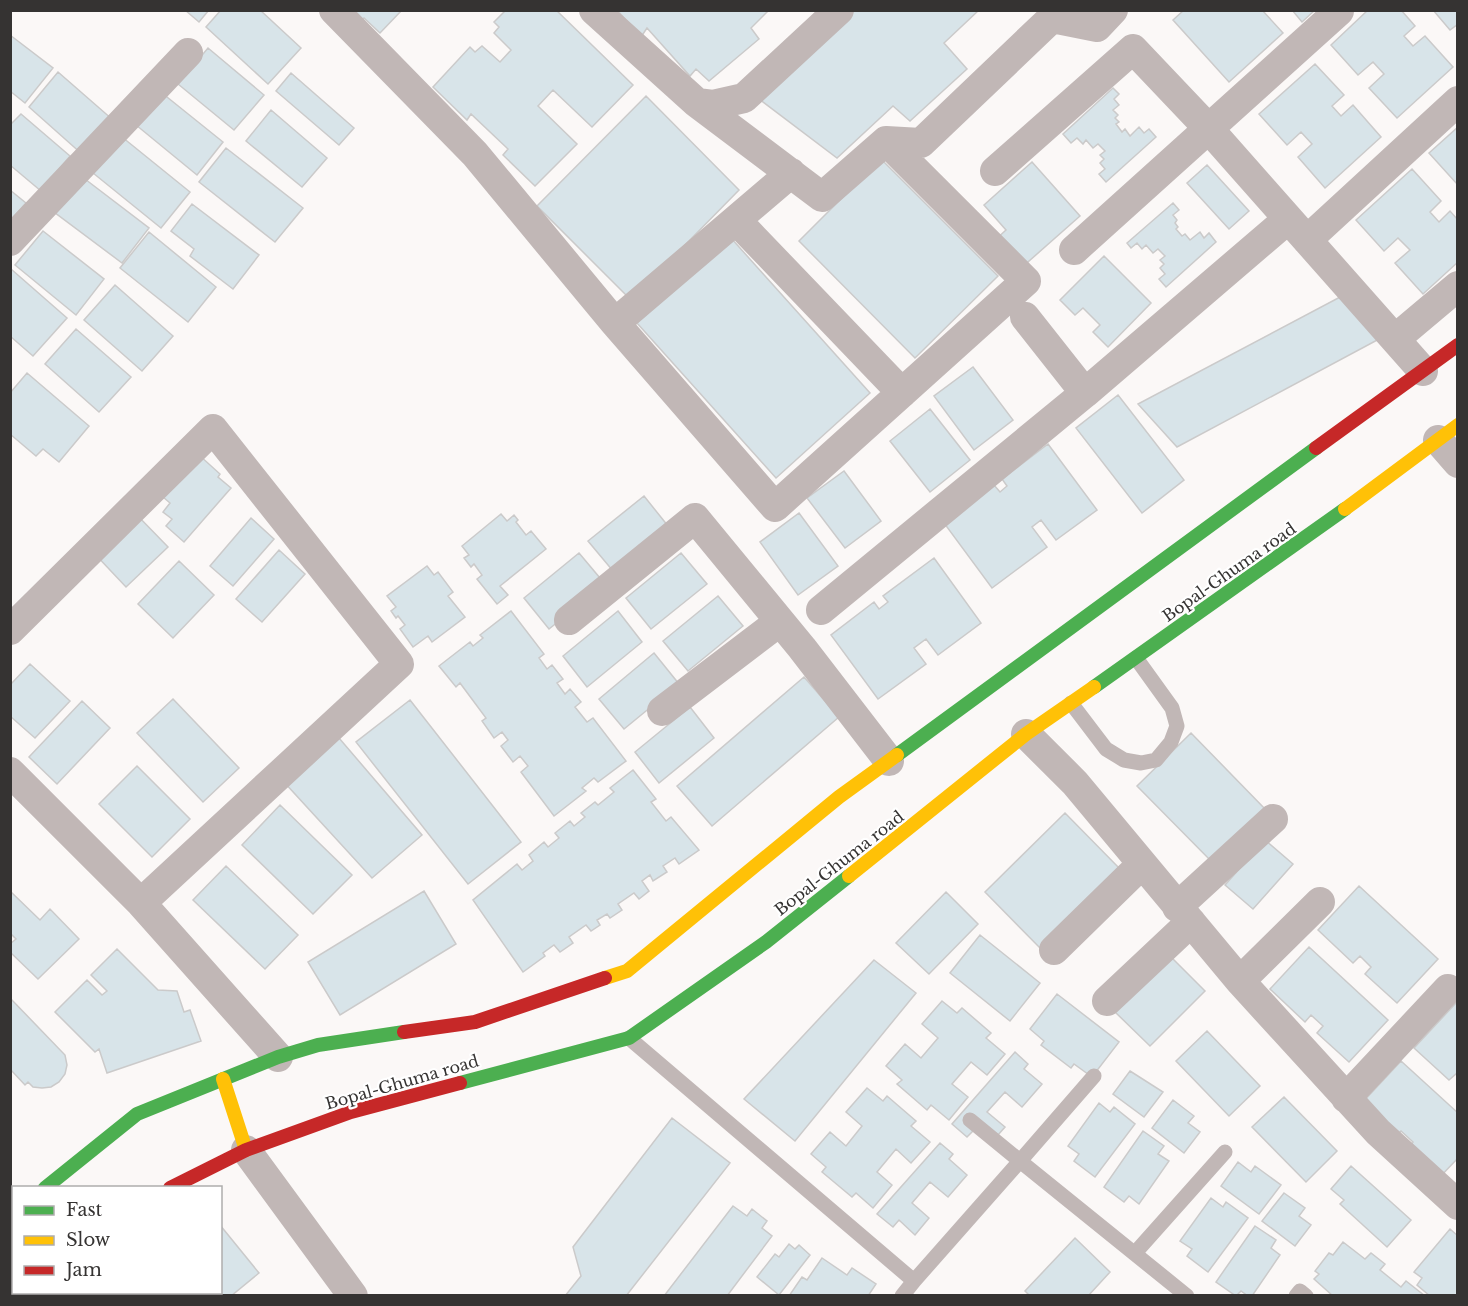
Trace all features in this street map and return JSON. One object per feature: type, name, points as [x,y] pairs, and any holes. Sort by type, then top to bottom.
[{"type":"street","points":[[334,10],[475,154],[615,323],[775,507],[1026,281],[886,141]]},
{"type":"street","points":[[594,10],[697,102],[822,197],[886,141],[921,143],[1048,14],[1097,27],[1113,10]]},
{"type":"street","points":[[697,102],[713,105],[744,98],[839,10]]},
{"type":"street","points":[[1074,250],[1339,11]]},
{"type":"street","points":[[995,171],[1133,49],[1208,128],[1423,371]]},
{"type":"street","points":[[10,241],[188,53]]},
{"type":"street","points":[[821,610],[1085,393],[1298,229],[1458,101]]},
{"type":"street","points":[[615,323],[791,173]]},
{"type":"street","points":[[736,220],[902,393]]},
{"type":"street","points":[[1395,339],[1458,286]]},
{"type":"street","points":[[1024,317],[1085,393]]},
{"type":"street","points":[[47,1186],[137,1114],[278,1057],[318,1045],[475,1022],[627,971],[839,797],[1458,345]]},
{"type":"street","points":[[10,630],[213,429],[399,664],[141,903]]},
{"type":"street","points":[[1448,432],[1458,463]]},
{"type":"street","name":"Bopal-Ghuma road","points":[[174,1186],[246,1150],[351,1112],[628,1038],[766,942],[1026,735],[1292,548],[1448,432]]},
{"type":"street","points":[[569,620],[695,518],[890,761]]},
{"type":"street","points":[[662,711],[779,622]]},
{"type":"street","points":[[1026,735],[1075,783],[1240,981],[1346,1098],[1378,1132],[1458,1206]]},
{"type":"street","points":[[10,772],[141,903],[278,1057]]},
{"type":"street","points":[[1107,1001],[1273,819]]},
{"type":"street","points":[[1054,950],[1142,864]]},
{"type":"street","points":[[1240,981],[1320,902]]},
{"type":"street","points":[[1346,1098],[1448,989]]},
{"type":"street","points":[[223,1079],[246,1150],[353,1296]]},
{"type":"lane","points":[[1071,703],[1107,749],[1124,760],[1141,763],[1156,760],[1171,742],[1177,726],[1172,708],[1136,658]]},
{"type":"lane","points":[[628,1038],[914,1281]]},
{"type":"lane","points":[[903,1296],[1094,1076]]},
{"type":"lane","points":[[970,1120],[1187,1296]]},
{"type":"lane","points":[[1135,1253],[1225,1152]]},
{"type":"lane","points":[[1296,1296],[1300,1291],[1306,1296]]},
{"type":"building","points":[[185,10],[209,10],[199,22]]},
{"type":"building","points":[[221,10],[260,10],[301,48],[268,84],[206,27]]},
{"type":"building","points":[[349,10],[402,10],[380,33],[364,18],[360,21]]},
{"type":"building","points":[[506,10],[556,10],[633,85],[592,127],[553,90],[538,106],[577,144],[535,186],[503,155],[508,149],[471,114],[467,120],[433,87],[470,47],[475,52],[482,46],[500,62],[511,50],[494,33],[499,27],[494,22]]},
{"type":"building","points":[[617,10],[769,10],[751,28],[759,39],[709,81],[696,69],[690,76],[647,28],[641,37]]},
{"type":"building","points":[[854,10],[979,10],[944,43],[967,69],[910,121],[893,106],[837,158],[759,99]]},
{"type":"building","points":[[1184,10],[1262,10],[1283,33],[1229,82],[1173,20]]},
{"type":"building","points":[[1292,10],[1315,10],[1302,22]]},
{"type":"building","points":[[1368,10],[1401,10],[1415,26],[1404,36],[1413,46],[1425,36],[1453,67],[1397,118],[1369,88],[1384,74],[1373,62],[1358,75],[1331,45]]},
{"type":"building","points":[[1433,10],[1458,10],[1458,24],[1450,30]]},
{"type":"building","points":[[10,35],[53,68],[25,103],[10,91]]},
{"type":"building","points":[[208,48],[264,95],[234,130],[178,84]]},
{"type":"building","points":[[1315,64],[1344,95],[1332,106],[1341,116],[1353,105],[1381,137],[1325,188],[1298,157],[1312,144],[1301,132],[1287,145],[1259,114]]},
{"type":"building","points":[[58,72],[113,120],[83,155],[29,107]]},
{"type":"building","points":[[291,73],[354,128],[339,145],[276,91]]},
{"type":"building","points":[[1113,88],[1119,94],[1114,99],[1119,105],[1113,110],[1118,115],[1115,118],[1119,122],[1116,124],[1122,132],[1125,129],[1130,136],[1139,127],[1144,133],[1149,129],[1156,137],[1106,182],[1099,174],[1105,169],[1100,163],[1104,159],[1100,155],[1105,151],[1098,144],[1093,148],[1086,140],[1083,144],[1077,138],[1071,143],[1063,134]]},
{"type":"building","points":[[162,93],[223,142],[197,175],[136,125]]},
{"type":"building","points":[[646,96],[739,190],[631,300],[537,206]]},
{"type":"building","points":[[271,110],[327,158],[302,187],[246,141]]},
{"type":"building","points":[[21,114],[70,156],[41,191],[10,165],[10,125]]},
{"type":"building","points":[[1458,127],[1458,183],[1457,184],[1429,153]]},
{"type":"building","points":[[122,137],[190,192],[161,228],[93,173]]},
{"type":"building","points":[[226,148],[303,208],[275,242],[199,182]]},
{"type":"building","points":[[881,159],[998,276],[915,358],[799,241]]},
{"type":"building","points":[[1032,162],[1080,216],[1020,269],[994,241],[1006,230],[984,205]]},
{"type":"building","points":[[1207,165],[1249,211],[1229,229],[1187,183]]},
{"type":"building","points":[[1412,169],[1441,201],[1430,212],[1439,222],[1450,211],[1458,220],[1458,262],[1423,294],[1395,263],[1410,250],[1398,238],[1384,251],[1356,220]]},
{"type":"building","points":[[81,176],[149,228],[122,263],[54,212]]},
{"type":"building","points":[[10,190],[26,203],[10,221]]},
{"type":"building","points":[[1173,203],[1179,210],[1173,215],[1177,220],[1176,229],[1182,236],[1185,234],[1190,240],[1200,232],[1204,238],[1209,233],[1216,242],[1166,287],[1159,279],[1165,274],[1160,268],[1164,264],[1160,260],[1165,256],[1158,249],[1153,253],[1146,245],[1142,249],[1137,243],[1131,248],[1127,243]]},
{"type":"building","points":[[192,204],[259,255],[233,289],[190,256],[194,249],[171,231]]},
{"type":"building","points":[[43,231],[104,279],[76,315],[15,265]]},
{"type":"building","points":[[149,232],[216,287],[188,322],[120,268]]},
{"type":"building","points":[[731,238],[870,393],[776,478],[637,323]]},
{"type":"building","points":[[1104,256],[1151,303],[1108,347],[1093,332],[1100,325],[1083,308],[1075,315],[1060,300]]},
{"type":"building","points":[[11,269],[67,318],[33,356],[10,336]]},
{"type":"building","points":[[115,285],[173,336],[142,371],[84,320]]},
{"type":"building","points":[[1342,296],[1381,338],[1177,447],[1138,404]]},
{"type":"building","points":[[76,329],[131,377],[99,412],[45,364]]},
{"type":"building","points":[[973,367],[1013,420],[974,450],[934,396]]},
{"type":"building","points":[[27,373],[89,426],[59,462],[43,449],[36,456],[10,434],[10,393]]},
{"type":"building","points":[[1118,395],[1184,480],[1142,513],[1076,428]]},
{"type":"building","points":[[930,409],[970,460],[930,492],[890,441]]},
{"type":"building","points":[[1048,444],[1097,510],[1056,540],[1041,520],[1032,527],[1047,547],[992,588],[944,523],[994,485],[1000,492],[1007,486],[1002,479]]},
{"type":"building","points":[[199,455],[220,474],[218,477],[231,488],[184,542],[166,526],[172,519],[163,512],[170,503],[163,497]]},
{"type":"building","points":[[844,471],[881,521],[845,548],[807,498]]},
{"type":"building","points":[[644,496],[668,526],[613,571],[588,541]]},
{"type":"building","points":[[134,512],[168,547],[126,587],[93,552]]},
{"type":"building","points":[[799,513],[838,566],[798,595],[760,542]]},
{"type":"building","points":[[501,514],[507,521],[514,515],[518,520],[516,522],[526,535],[531,531],[546,549],[500,586],[508,595],[497,604],[477,579],[482,575],[474,564],[471,567],[464,558],[469,555],[462,546]]},
{"type":"building","points":[[251,518],[274,539],[233,586],[210,566]]},
{"type":"building","points":[[279,550],[305,574],[262,622],[236,599]]},
{"type":"building","points":[[579,553],[605,584],[549,629],[524,598]]},
{"type":"building","points":[[681,553],[707,584],[651,629],[626,598]]},
{"type":"building","points":[[934,558],[981,623],[938,655],[926,639],[914,648],[926,664],[878,699],[831,635],[874,602],[879,609],[888,602],[883,596]]},
{"type":"building","points":[[179,561],[214,595],[173,638],[138,604]]},
{"type":"building","points":[[427,566],[434,575],[438,572],[453,592],[448,596],[465,617],[432,642],[428,636],[413,647],[400,629],[405,625],[391,611],[396,607],[387,596]]},
{"type":"building","points":[[718,596],[743,626],[688,671],[663,641]]},
{"type":"building","points":[[511,611],[544,654],[539,658],[547,669],[552,665],[563,679],[557,683],[565,694],[570,689],[581,702],[575,707],[587,722],[593,718],[626,761],[598,782],[594,778],[582,788],[586,791],[554,816],[521,772],[528,766],[520,756],[513,762],[501,746],[508,740],[502,732],[494,738],[482,721],[486,718],[460,683],[456,687],[439,666],[470,642],[473,646],[483,638],[480,635]]},
{"type":"building","points":[[618,611],[642,642],[587,687],[563,656]]},
{"type":"building","points":[[654,653],[679,684],[624,729],[599,699]]},
{"type":"building","points":[[30,664],[70,701],[35,738],[10,716],[10,685]]},
{"type":"building","points":[[804,677],[839,717],[712,826],[677,786]]},
{"type":"building","points":[[173,699],[239,768],[203,802],[137,733]]},
{"type":"building","points":[[410,700],[521,842],[468,884],[356,742]]},
{"type":"building","points":[[82,701],[110,728],[57,784],[29,757]]},
{"type":"building","points":[[690,707],[714,738],[659,783],[635,752]]},
{"type":"building","points":[[1191,733],[1266,810],[1213,863],[1137,786]]},
{"type":"building","points":[[339,738],[422,835],[372,878],[284,782]]},
{"type":"building","points":[[137,766],[190,819],[152,857],[99,804]]},
{"type":"building","points":[[633,770],[656,799],[651,802],[666,821],[671,817],[699,850],[679,864],[675,858],[663,866],[667,872],[653,881],[650,875],[642,881],[649,891],[639,899],[634,893],[618,904],[622,910],[610,918],[607,914],[597,920],[600,925],[591,931],[586,925],[569,937],[573,943],[560,952],[554,945],[543,953],[545,956],[523,972],[473,900],[517,864],[522,870],[533,861],[529,855],[544,842],[548,847],[559,838],[555,833],[570,821],[574,826],[585,817],[581,813],[595,802],[598,805],[614,792],[610,788]]},
{"type":"building","points":[[280,805],[352,875],[313,914],[242,845]]},
{"type":"building","points":[[1065,813],[1120,869],[1040,948],[985,892]]},
{"type":"building","points":[[1265,840],[1293,864],[1253,909],[1225,885]]},
{"type":"building","points":[[226,866],[298,935],[265,969],[193,900]]},
{"type":"building","points":[[1359,886],[1438,959],[1397,1003],[1365,974],[1371,967],[1360,956],[1353,963],[1318,930]]},
{"type":"building","points":[[10,891],[40,920],[50,909],[79,939],[38,979],[10,952],[10,944],[16,939],[10,933]]},
{"type":"building","points":[[424,891],[456,944],[340,1015],[308,962]]},
{"type":"building","points":[[946,892],[978,924],[929,974],[896,943]]},
{"type":"building","points":[[980,935],[1040,983],[1010,1021],[950,973]]},
{"type":"building","points":[[1309,947],[1388,1020],[1349,1062],[1317,1033],[1323,1026],[1311,1015],[1305,1022],[1270,989]]},
{"type":"building","points":[[117,949],[158,990],[177,991],[184,1012],[190,1010],[201,1041],[107,1073],[99,1049],[95,1052],[55,1012],[87,980],[102,995],[107,991],[91,975]]},
{"type":"building","points":[[1168,954],[1205,991],[1150,1046],[1113,1010]]},
{"type":"building","points":[[874,960],[916,993],[795,1141],[744,1099]]},
{"type":"building","points":[[1057,994],[1119,1042],[1092,1077],[1074,1064],[1071,1068],[1041,1045],[1044,1041],[1030,1029]]},
{"type":"building","points":[[10,998],[65,1055],[67,1065],[65,1074],[51,1087],[33,1087],[28,1082],[25,1085],[10,1069]]},
{"type":"building","points":[[942,1001],[957,1013],[962,1008],[991,1033],[986,1038],[1005,1054],[987,1075],[971,1062],[952,1084],[968,1097],[949,1120],[931,1105],[927,1110],[897,1084],[902,1080],[886,1066],[905,1044],[921,1058],[938,1038],[922,1024]]},
{"type":"building","points":[[1456,1003],[1458,1005],[1458,1075],[1456,1074],[1449,1080],[1414,1048]]},
{"type":"building","points":[[1207,1031],[1260,1086],[1229,1116],[1176,1061]]},
{"type":"building","points":[[1015,1052],[1028,1064],[1024,1069],[1042,1084],[1022,1107],[1005,1092],[987,1112],[1005,1127],[990,1144],[974,1130],[967,1137],[952,1124]]},
{"type":"building","points":[[1401,1061],[1458,1113],[1458,1158],[1439,1178],[1407,1149],[1413,1142],[1401,1131],[1395,1137],[1360,1105]]},
{"type":"building","points":[[1130,1071],[1163,1092],[1144,1117],[1113,1094]]},
{"type":"building","points":[[867,1088],[883,1101],[887,1096],[916,1121],[911,1126],[930,1142],[911,1163],[896,1149],[877,1172],[892,1185],[873,1208],[856,1193],[852,1197],[822,1172],[826,1167],[811,1154],[830,1132],[846,1146],[862,1126],[846,1112]]},
{"type":"building","points":[[1284,1097],[1337,1151],[1306,1182],[1252,1127]]},
{"type":"building","points":[[1173,1100],[1194,1116],[1188,1123],[1200,1132],[1184,1153],[1152,1128]]},
{"type":"building","points":[[1099,1103],[1110,1112],[1114,1107],[1135,1124],[1095,1177],[1074,1161],[1079,1154],[1068,1146]]},
{"type":"building","points":[[672,1118],[730,1163],[626,1296],[565,1296],[581,1276],[573,1247]]},
{"type":"building","points":[[1143,1131],[1164,1146],[1158,1154],[1169,1161],[1139,1204],[1129,1196],[1124,1202],[1104,1187]]},
{"type":"building","points":[[940,1143],[953,1154],[949,1159],[967,1175],[948,1197],[930,1182],[912,1203],[929,1218],[915,1235],[899,1220],[893,1227],[877,1214]]},
{"type":"building","points":[[1238,1162],[1251,1172],[1255,1166],[1281,1185],[1259,1214],[1221,1186]]},
{"type":"building","points":[[1351,1166],[1411,1220],[1387,1247],[1340,1204],[1344,1200],[1331,1189]]},
{"type":"building","points":[[1284,1193],[1305,1208],[1299,1216],[1311,1225],[1295,1246],[1262,1221]]},
{"type":"building","points":[[1211,1198],[1223,1207],[1226,1202],[1248,1218],[1208,1272],[1187,1256],[1192,1249],[1180,1241]]},
{"type":"building","points":[[733,1206],[747,1216],[752,1209],[767,1221],[762,1228],[772,1236],[727,1296],[664,1296]]},
{"type":"building","points":[[1255,1226],[1276,1240],[1271,1248],[1280,1255],[1252,1296],[1241,1291],[1236,1296],[1216,1282]]},
{"type":"building","points":[[222,1227],[259,1273],[231,1296],[115,1296],[114,1294],[222,1294]]},
{"type":"building","points":[[1450,1229],[1458,1236],[1458,1296],[1430,1296],[1417,1285],[1422,1278],[1414,1272]]},
{"type":"building","points":[[1075,1238],[1110,1272],[1088,1296],[1030,1296],[1025,1291]]},
{"type":"building","points":[[1343,1242],[1365,1259],[1371,1253],[1385,1264],[1380,1270],[1401,1287],[1406,1281],[1425,1296],[1333,1296],[1314,1279],[1319,1274],[1315,1271],[1329,1253],[1333,1255]]},
{"type":"building","points":[[789,1244],[795,1249],[799,1245],[810,1255],[779,1295],[757,1277],[775,1254],[779,1257]]},
{"type":"building","points":[[822,1258],[847,1275],[852,1268],[876,1284],[868,1296],[789,1296],[802,1277],[807,1280]]},
{"type":"traffic: fast","points":[[897,755],[1316,448]]},
{"type":"traffic: fast","points":[[1094,687],[1345,509]]},
{"type":"traffic: fast","points":[[460,1083],[629,1038],[766,942],[849,876]]},
{"type":"traffic: fast","points":[[47,1186],[137,1114],[278,1057],[318,1045],[404,1032]]},
{"type":"traffic: slow","points":[[1345,509],[1458,425]]},
{"type":"traffic: slow","points":[[849,876],[1026,734],[1094,687]]},
{"type":"traffic: slow","points":[[605,978],[627,971],[839,797],[897,755]]},
{"type":"traffic: slow","points":[[223,1079],[246,1150]]},
{"type":"traffic: jam","points":[[1316,448],[1458,345]]},
{"type":"traffic: jam","points":[[404,1032],[475,1022],[605,978]]},
{"type":"traffic: jam","points":[[174,1186],[246,1150],[351,1112],[460,1083]]}]
